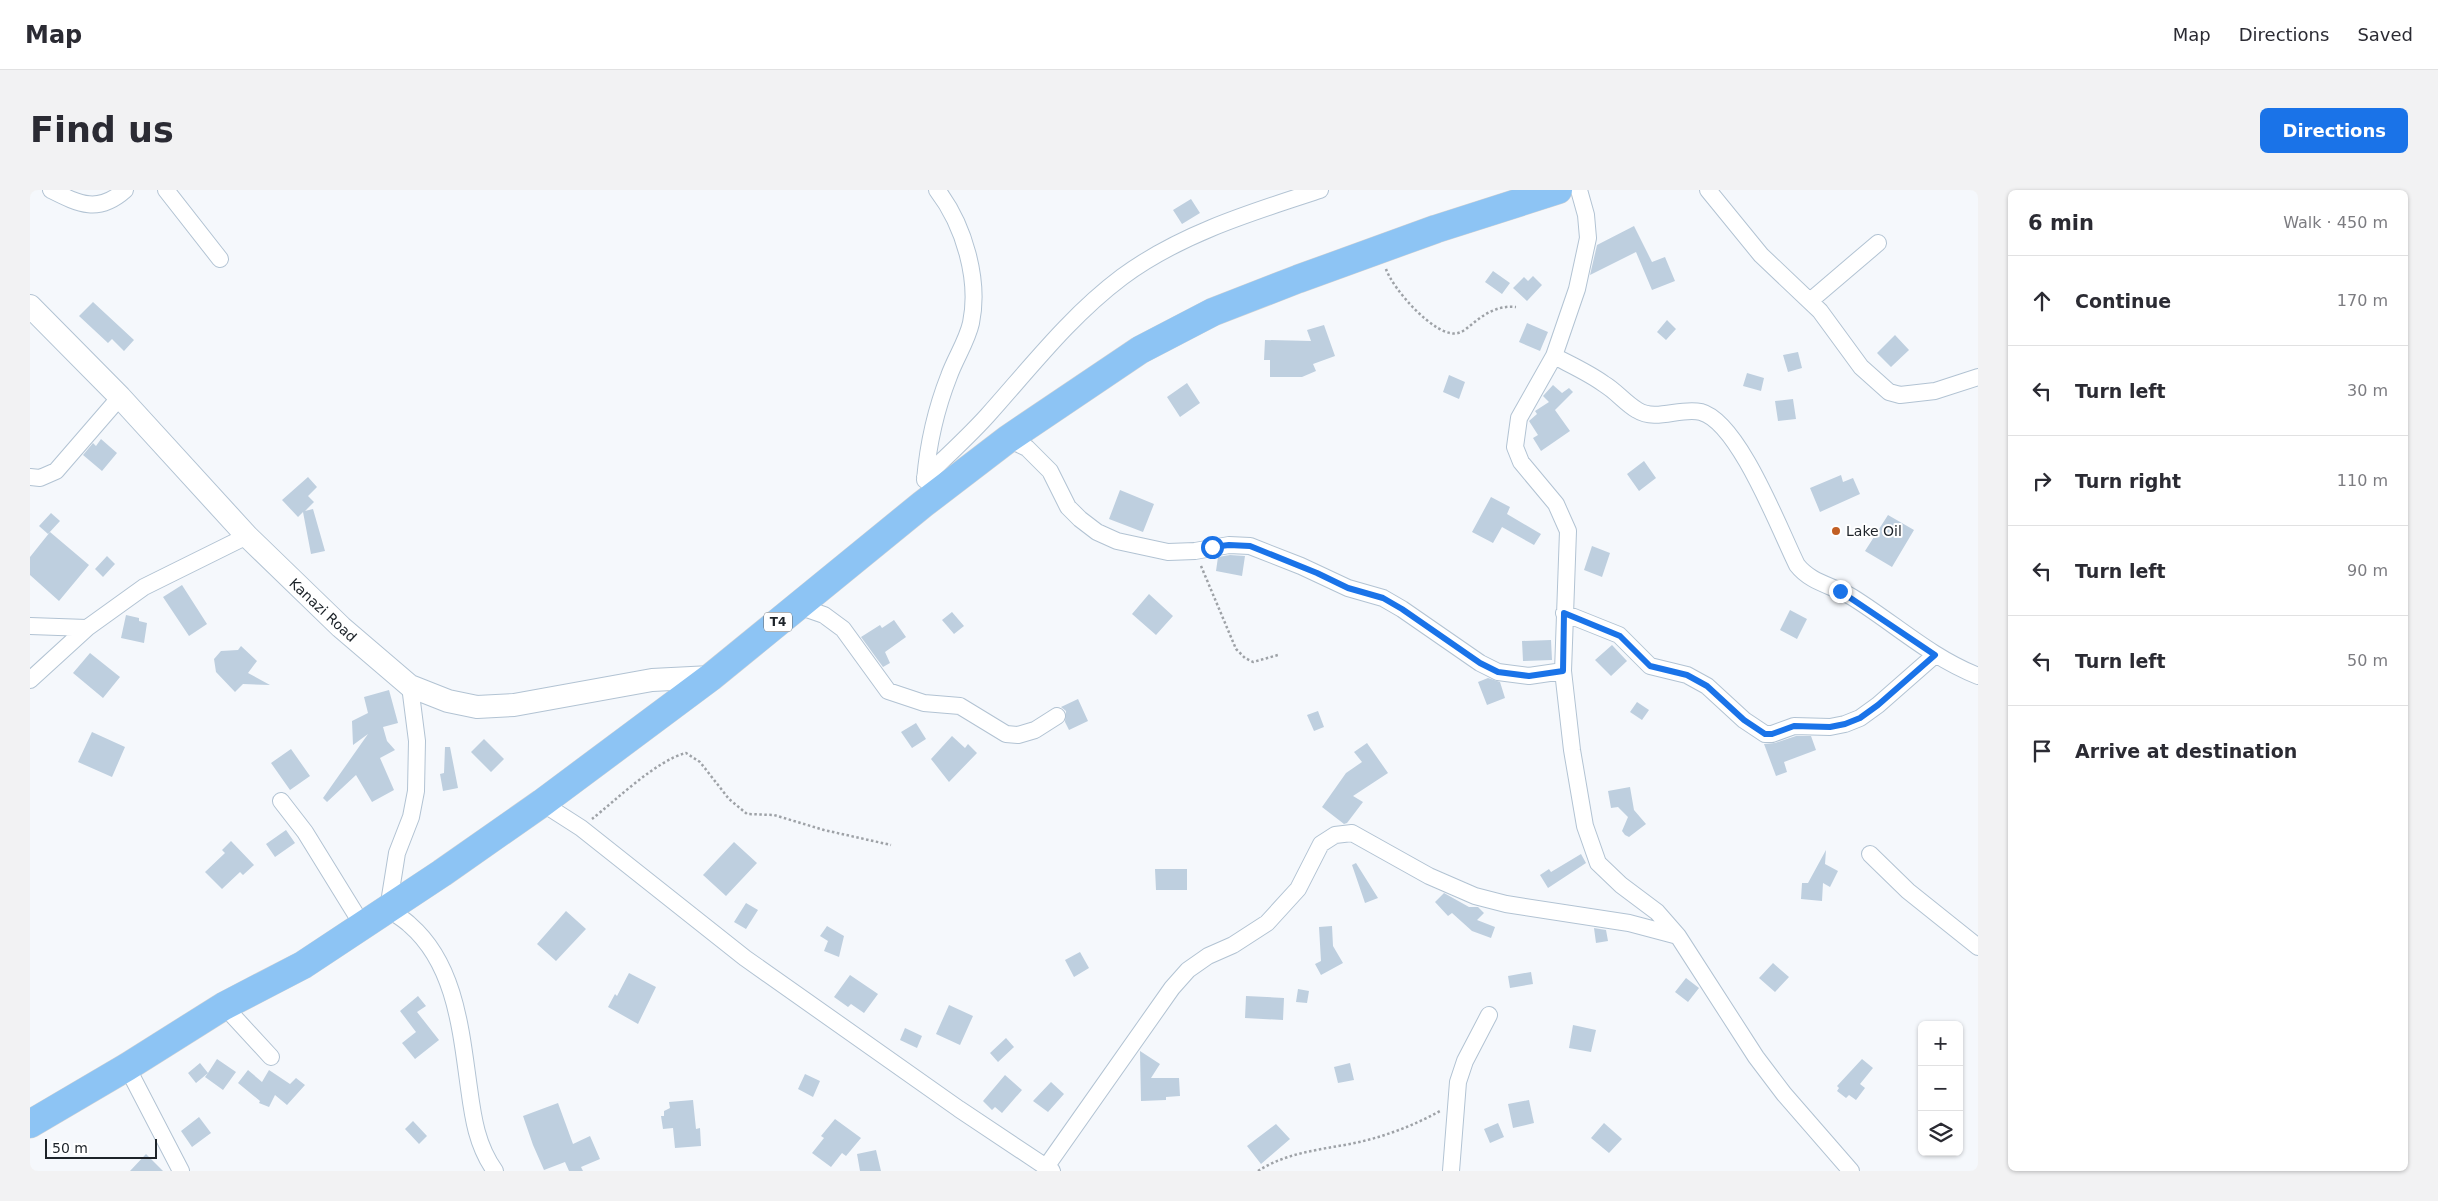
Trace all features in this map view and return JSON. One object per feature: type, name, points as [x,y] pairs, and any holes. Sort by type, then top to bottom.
[{"type":"highway","name":"T4","points":[[30,1124],[127,1067],[224,1006],[303,965],[388,910],[542,802],[710,677],[923,504],[1008,438],[1140,350],[1205,316],[1380,248],[1558,190]]},
{"type":"main road","name":"Kanazi Road","points":[[30,306],[120,397],[246,536],[341,628],[410,686],[448,701],[477,707],[514,705],[652,680],[710,677]]},
{"type":"street","points":[[51,190],[71,200],[93,206],[101,205],[124,190]]},
{"type":"street","points":[[166,190],[220,259]]},
{"type":"street","points":[[923,504],[925,477],[936,416],[950,374],[970,325],[974,299],[958,223],[937,190]]},
{"type":"street","points":[[925,477],[986,417],[1076,316],[1123,277],[1170,247],[1239,217],[1320,190]]},
{"type":"street","points":[[1579,190],[1586,215],[1586,248],[1577,289],[1554,356],[1519,418],[1515,447],[1521,462],[1556,504],[1568,531],[1563,671],[1572,750],[1585,826],[1598,863],[1621,885],[1657,912],[1678,936],[1756,1057],[1784,1094],[1851,1171]]},
{"type":"street","points":[[1708,190],[1761,255],[1820,311],[1861,367],[1889,392],[1900,395],[1935,391],[1978,377]]},
{"type":"street","points":[[1810,301],[1878,243]]},
{"type":"street","points":[[1554,356],[1604,384],[1637,411],[1648,414],[1685,410],[1702,412],[1716,421],[1729,436],[1762,486],[1797,565],[1805,575],[1852,597],[1935,655],[1978,676]]},
{"type":"street","points":[[30,477],[40,478],[56,471],[120,397]]},
{"type":"street","points":[[1008,438],[1026,448],[1045,465],[1050,471],[1068,507],[1097,532],[1117,541],[1142,548],[1168,552],[1195,551],[1229,545],[1250,546],[1309,569],[1348,588],[1383,598],[1480,663],[1498,672],[1529,676],[1563,671]]},
{"type":"street","points":[[30,680],[87,628],[144,587],[246,536]]},
{"type":"street","points":[[798,606],[824,615],[844,629],[888,691],[924,702],[960,706],[1006,734],[1018,735],[1035,730],[1057,716]]},
{"type":"street","points":[[1564,613],[1620,636],[1650,666],[1687,675],[1707,686],[1744,720],[1765,734],[1772,734],[1794,726],[1830,727],[1860,718],[1878,705],[1935,655]]},
{"type":"street","points":[[30,626],[87,628]]},
{"type":"street","points":[[410,686],[417,741],[416,791],[411,817],[397,853],[388,910],[416,931],[438,961],[448,985],[460,1024],[471,1106],[478,1141],[495,1171]]},
{"type":"street","points":[[280,801],[305,832],[363,926]]},
{"type":"street","points":[[542,802],[581,828],[745,958],[959,1109],[1049,1169],[1172,988],[1188,970],[1208,956],[1233,946],[1267,923],[1298,889],[1322,844],[1335,835],[1352,833],[1429,876],[1475,896],[1506,904],[1629,923],[1678,936]]},
{"type":"street","points":[[1870,854],[1908,891],[1978,947]]},
{"type":"street","points":[[224,1006],[271,1057]]},
{"type":"street","points":[[1451,1171],[1456,1128],[1455,1103],[1458,1082],[1465,1061],[1489,1015]]},
{"type":"street","points":[[127,1067],[181,1171]]},
{"type":"path","points":[[1380,248],[1387,272],[1406,301],[1424,317],[1446,332],[1460,333],[1490,311],[1507,306],[1516,306]]},
{"type":"path","points":[[1195,551],[1236,649],[1245,658],[1253,662],[1278,655]]},
{"type":"path","points":[[581,828],[659,766],[676,755],[686,753],[700,762],[729,799],[747,814],[774,815],[824,830],[891,846]]},
{"type":"path","points":[[1258,1171],[1293,1154],[1352,1144],[1390,1132],[1429,1117],[1455,1103]]},
{"type":"building","points":[[1191,199],[1200,213],[1182,224],[1173,210]]},
{"type":"building","points":[[1634,226],[1652,262],[1665,257],[1675,281],[1652,290],[1636,252],[1590,275],[1597,245]]},
{"type":"building","points":[[1493,271],[1510,283],[1502,294],[1485,282]]},
{"type":"building","points":[[1533,276],[1542,285],[1527,301],[1513,288],[1524,277],[1528,281]]},
{"type":"building","points":[[93,302],[134,340],[124,351],[112,339],[108,343],[79,316]]},
{"type":"building","points":[[1667,320],[1676,329],[1666,340],[1657,332]]},
{"type":"building","points":[[1527,323],[1548,332],[1540,351],[1519,342]]},
{"type":"building","points":[[1324,325],[1335,356],[1313,364],[1316,371],[1302,377],[1270,377],[1270,360],[1264,360],[1265,340],[1311,341],[1307,330]]},
{"type":"building","points":[[1895,335],[1909,350],[1891,367],[1877,353]]},
{"type":"building","points":[[1798,352],[1802,368],[1788,372],[1783,355]]},
{"type":"building","points":[[1747,373],[1764,378],[1761,391],[1743,386]]},
{"type":"building","points":[[1449,375],[1465,382],[1459,399],[1443,392]]},
{"type":"building","points":[[1187,383],[1200,403],[1180,417],[1167,397]]},
{"type":"building","points":[[1553,385],[1562,393],[1569,388],[1573,392],[1555,410],[1570,431],[1541,451],[1533,438],[1538,435],[1529,421],[1537,414],[1535,411],[1549,402],[1543,396]]},
{"type":"building","points":[[1793,399],[1796,419],[1778,421],[1775,401]]},
{"type":"building","points":[[101,439],[117,453],[102,471],[83,455],[93,443],[96,446]]},
{"type":"building","points":[[1644,461],[1656,478],[1639,491],[1627,474]]},
{"type":"building","points":[[1841,475],[1843,482],[1853,478],[1860,494],[1820,512],[1810,488]]},
{"type":"building","points":[[308,477],[317,487],[308,496],[314,502],[305,511],[313,509],[325,551],[311,554],[303,512],[298,517],[282,500]]},
{"type":"building","points":[[1120,490],[1154,504],[1143,532],[1109,519]]},
{"type":"building","points":[[1491,497],[1510,507],[1507,514],[1541,534],[1534,545],[1502,527],[1493,543],[1472,532]]},
{"type":"building","points":[[51,513],[60,521],[48,534],[39,526]]},
{"type":"building","points":[[1888,515],[1914,530],[1892,567],[1865,551]]},
{"type":"building","points":[[50,532],[89,565],[59,601],[30,575],[30,557]]},
{"type":"building","points":[[1592,546],[1610,553],[1602,577],[1584,570]]},
{"type":"building","points":[[1230,555],[1245,556],[1242,576],[1216,571],[1218,557]]},
{"type":"building","points":[[107,556],[115,564],[103,577],[95,569]]},
{"type":"building","points":[[182,585],[207,624],[189,636],[163,597]]},
{"type":"building","points":[[1149,594],[1173,616],[1156,635],[1132,614]]},
{"type":"building","points":[[1790,610],[1807,619],[1797,639],[1780,630]]},
{"type":"building","points":[[952,612],[964,626],[954,634],[942,620]]},
{"type":"building","points":[[126,615],[139,618],[139,621],[147,623],[144,643],[121,638]]},
{"type":"building","points":[[894,620],[906,637],[885,652],[890,663],[883,667],[861,637],[880,625],[882,628]]},
{"type":"building","points":[[1551,640],[1552,660],[1523,661],[1522,641]]},
{"type":"building","points":[[1612,645],[1627,661],[1611,676],[1595,660]]},
{"type":"building","points":[[241,646],[257,661],[248,673],[270,685],[243,684],[235,692],[216,672],[214,659],[221,651],[238,650]]},
{"type":"building","points":[[90,653],[120,677],[103,698],[73,673]]},
{"type":"building","points":[[1488,678],[1500,682],[1505,698],[1487,705],[1478,682]]},
{"type":"building","points":[[389,690],[398,723],[383,727],[387,741],[395,750],[380,758],[394,790],[372,802],[356,775],[327,802],[323,798],[368,734],[353,745],[352,721],[368,713],[364,697]]},
{"type":"building","points":[[1078,699],[1088,721],[1069,730],[1065,722],[1066,711],[1061,707]]},
{"type":"building","points":[[1637,702],[1649,710],[1642,720],[1630,712]]},
{"type":"building","points":[[1318,711],[1324,727],[1314,731],[1307,715]]},
{"type":"building","points":[[916,723],[926,739],[912,748],[901,732]]},
{"type":"building","points":[[92,732],[125,747],[112,777],[78,762]]},
{"type":"building","points":[[952,736],[965,748],[968,744],[977,753],[949,782],[931,759]]},
{"type":"building","points":[[1796,736],[1811,736],[1816,750],[1784,762],[1787,772],[1776,776],[1764,744],[1775,743]]},
{"type":"building","points":[[484,739],[504,759],[491,772],[471,752]]},
{"type":"building","points":[[1367,743],[1388,773],[1353,796],[1363,802],[1347,823],[1344,824],[1322,807],[1346,773],[1362,762],[1354,752]]},
{"type":"building","points":[[445,747],[450,747],[458,788],[443,791],[440,774],[444,773]]},
{"type":"building","points":[[291,749],[310,776],[290,790],[271,763]]},
{"type":"building","points":[[1630,787],[1634,810],[1646,824],[1629,837],[1622,831],[1628,817],[1618,807],[1611,808],[1608,791]]},
{"type":"building","points":[[286,830],[295,843],[275,857],[266,844]]},
{"type":"building","points":[[231,841],[254,865],[243,875],[240,872],[222,889],[205,872],[225,853],[222,850]]},
{"type":"building","points":[[734,842],[757,863],[726,896],[703,875]]},
{"type":"building","points":[[1826,850],[1825,864],[1838,871],[1830,887],[1823,883],[1822,901],[1801,899],[1802,883],[1808,883]]},
{"type":"building","points":[[1581,854],[1586,863],[1548,888],[1540,875],[1549,869],[1551,872]]},
{"type":"building","points":[[1356,863],[1378,898],[1365,903],[1352,865]]},
{"type":"building","points":[[1155,869],[1187,869],[1187,890],[1156,890]]},
{"type":"building","points":[[1444,893],[1469,907],[1478,907],[1484,913],[1477,920],[1495,927],[1491,938],[1472,931],[1452,913],[1448,916],[1435,902]]},
{"type":"building","points":[[746,903],[758,910],[746,929],[734,922]]},
{"type":"building","points":[[566,911],[586,929],[556,961],[537,944]]},
{"type":"building","points":[[827,926],[844,936],[839,957],[824,951],[828,941],[820,936]]},
{"type":"building","points":[[1332,926],[1333,946],[1343,963],[1321,975],[1315,964],[1321,961],[1319,927]]},
{"type":"building","points":[[1594,928],[1606,930],[1608,941],[1596,943]]},
{"type":"building","points":[[1080,952],[1089,968],[1074,977],[1065,960]]},
{"type":"building","points":[[1773,963],[1789,977],[1775,992],[1759,978]]},
{"type":"building","points":[[1531,972],[1533,984],[1510,988],[1508,976]]},
{"type":"building","points":[[629,973],[656,987],[638,1024],[608,1007],[615,994],[617,996]]},
{"type":"building","points":[[850,975],[878,994],[864,1013],[851,1004],[848,1007],[834,997]]},
{"type":"building","points":[[1686,978],[1699,988],[1688,1002],[1675,992]]},
{"type":"building","points":[[1298,989],[1309,991],[1307,1003],[1296,1002]]},
{"type":"building","points":[[418,996],[426,1006],[417,1012],[439,1040],[415,1059],[402,1043],[416,1032],[400,1011]]},
{"type":"building","points":[[1246,996],[1284,998],[1283,1020],[1245,1018]]},
{"type":"building","points":[[949,1005],[973,1016],[960,1045],[936,1034]]},
{"type":"building","points":[[1573,1025],[1596,1030],[1591,1052],[1569,1048]]},
{"type":"building","points":[[905,1028],[922,1036],[917,1048],[900,1040]]},
{"type":"building","points":[[1006,1038],[1014,1047],[998,1062],[990,1053]]},
{"type":"building","points":[[1140,1051],[1160,1064],[1151,1078],[1179,1078],[1180,1096],[1166,1097],[1166,1100],[1141,1101]]},
{"type":"building","points":[[217,1059],[236,1072],[223,1090],[205,1077]]},
{"type":"building","points":[[1862,1059],[1873,1068],[1860,1084],[1865,1088],[1856,1100],[1849,1095],[1846,1098],[1837,1091],[1839,1088],[1837,1086]]},
{"type":"building","points":[[200,1063],[208,1073],[196,1083],[188,1073]]},
{"type":"building","points":[[1350,1063],[1354,1080],[1338,1083],[1334,1067]]},
{"type":"building","points":[[248,1070],[262,1082],[269,1070],[290,1084],[296,1078],[305,1085],[287,1105],[275,1095],[269,1107],[259,1103],[260,1101],[238,1083]]},
{"type":"building","points":[[805,1074],[820,1081],[813,1097],[798,1089]]},
{"type":"building","points":[[1005,1075],[1022,1090],[1002,1113],[995,1107],[992,1110],[983,1101]]},
{"type":"building","points":[[1051,1082],[1064,1094],[1048,1112],[1033,1101]]},
{"type":"building","points":[[693,1100],[696,1129],[700,1128],[701,1146],[675,1148],[673,1128],[663,1129],[661,1116],[664,1116],[664,1111],[670,1108],[669,1102]]},
{"type":"building","points":[[1529,1100],[1534,1123],[1513,1128],[1508,1104]]},
{"type":"building","points":[[558,1103],[573,1144],[590,1136],[600,1159],[581,1167],[583,1171],[569,1171],[565,1162],[544,1170],[533,1145],[523,1116]]},
{"type":"building","points":[[199,1117],[211,1133],[192,1147],[181,1131]]},
{"type":"building","points":[[835,1119],[861,1138],[846,1156],[842,1153],[831,1167],[812,1153],[824,1138],[821,1136]]},
{"type":"building","points":[[413,1121],[427,1136],[419,1144],[405,1129]]},
{"type":"building","points":[[1498,1123],[1504,1137],[1490,1143],[1484,1129]]},
{"type":"building","points":[[1604,1123],[1622,1139],[1609,1153],[1591,1138]]},
{"type":"building","points":[[1276,1124],[1290,1139],[1261,1164],[1247,1146]]},
{"type":"building","points":[[876,1150],[881,1171],[860,1171],[857,1154]]},
{"type":"building","points":[[146,1154],[163,1171],[130,1171]]},
{"type":"place","name":"Lake Oil","points":[[1836,531]]},
{"type":"route","points":[[1212,547],[1229,545],[1250,546],[1301,566],[1348,588],[1383,598],[1480,663],[1498,672],[1514,676],[1529,676],[1563,671],[1564,613],[1601,626],[1620,636],[1650,666],[1687,675],[1707,686],[1744,720],[1765,734],[1772,734],[1794,726],[1830,727],[1860,718],[1908,680],[1935,655],[1852,597],[1840,591]]}]
